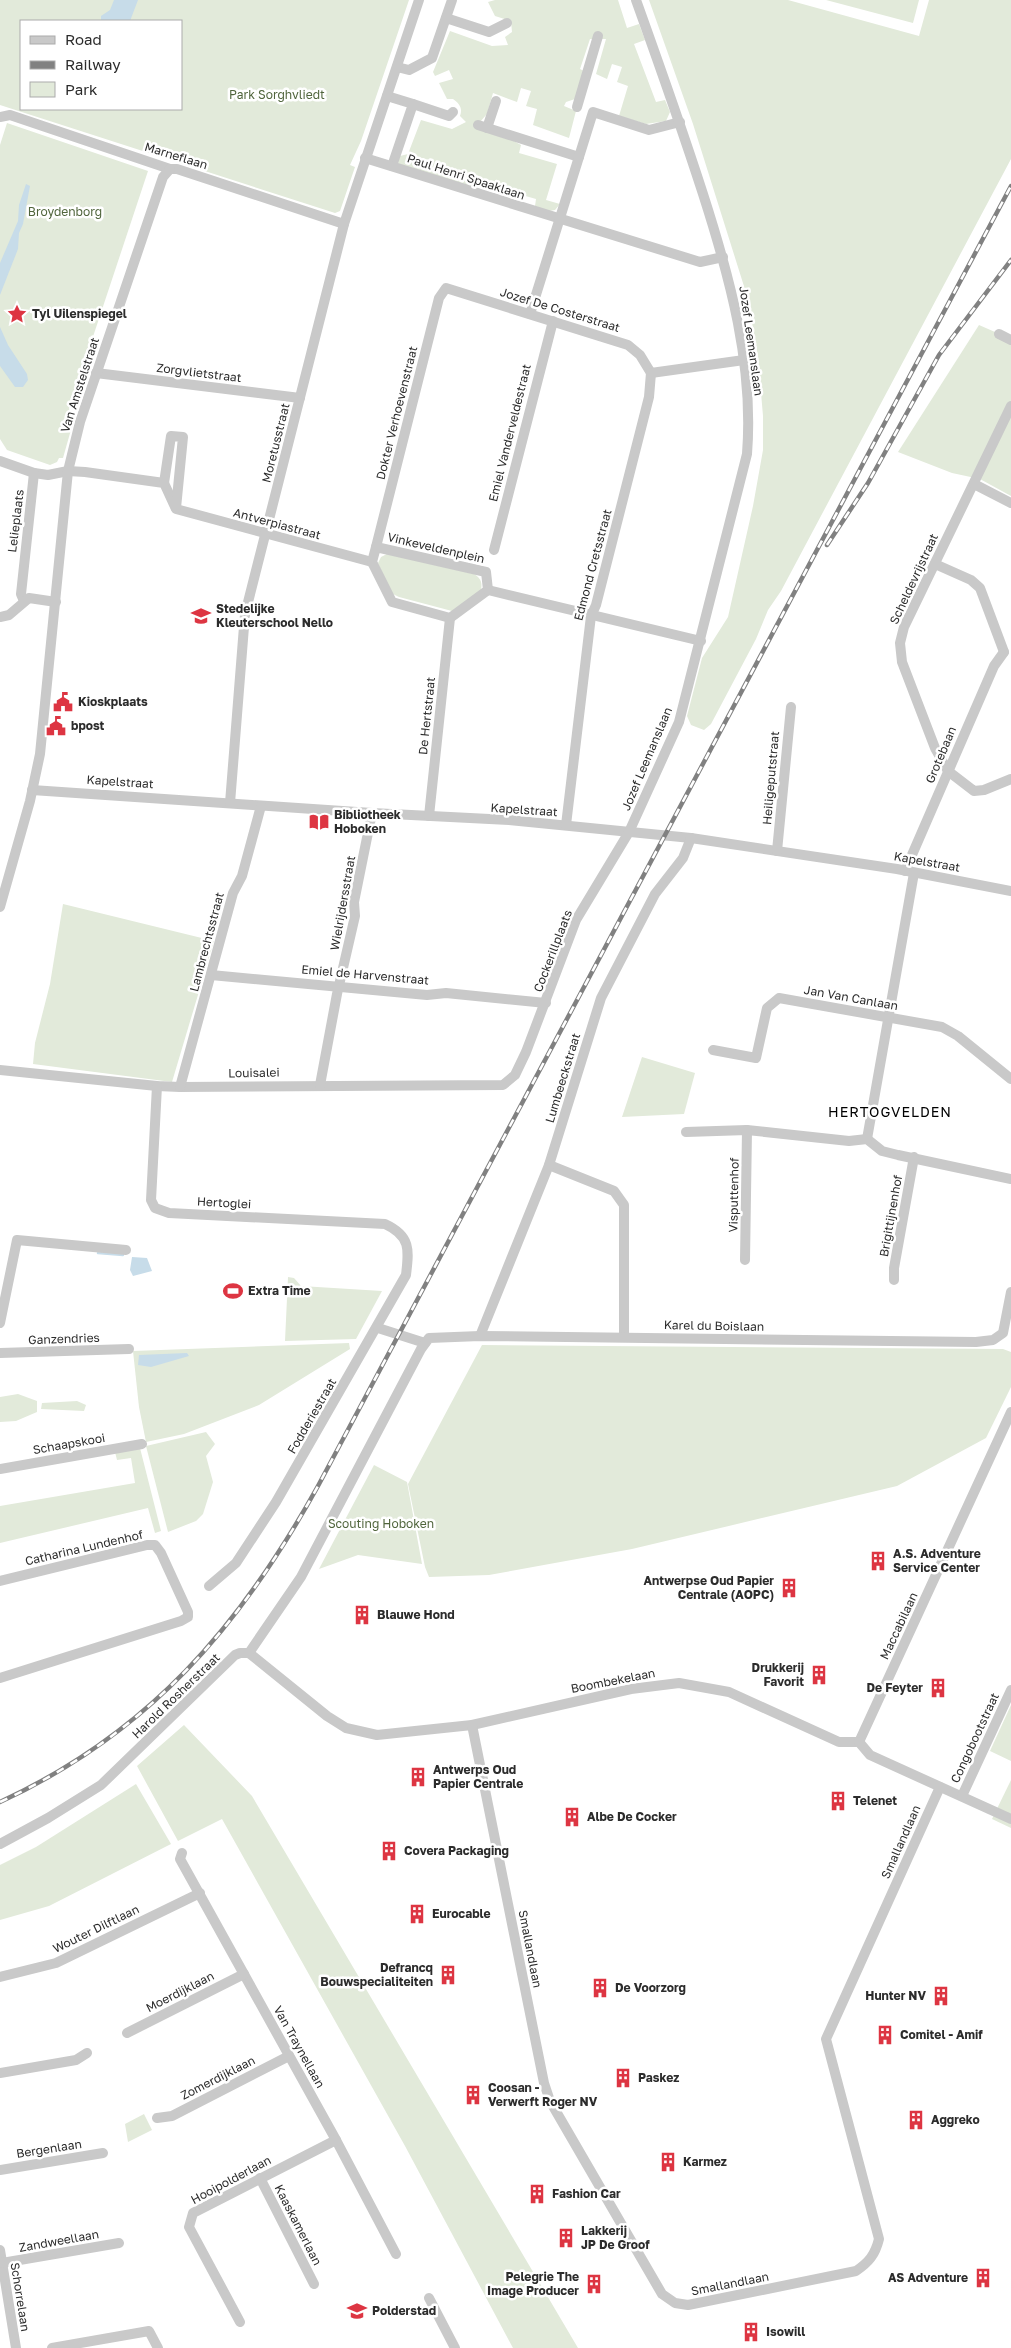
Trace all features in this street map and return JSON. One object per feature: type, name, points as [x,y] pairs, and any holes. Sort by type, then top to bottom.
[{"type":"street","name":"Moretusstraat","points":[[230,803],[245,614],[344,224],[419,0]]},
{"type":"street","points":[[397,67],[409,70],[432,58],[452,0]]},
{"type":"street","name":"Jozef Leemanslaan","points":[[629,832],[679,722],[747,454],[749,428],[744,360],[737,317],[723,257],[680,122],[636,0]]},
{"type":"street","points":[[446,18],[489,32],[507,23]]},
{"type":"street","points":[[598,36],[573,106],[649,130],[680,122]]},
{"type":"street","points":[[387,96],[449,116],[452,112]]},
{"type":"street","points":[[496,100],[482,126],[579,157]]},
{"type":"street","points":[[392,166],[413,104]]},
{"type":"street","points":[[530,314],[593,112]]},
{"type":"street","name":"Marneflaan","points":[[0,118],[10,115],[170,169],[177,169],[344,224]]},
{"type":"street","name":"Paul Henri Spaaklaan","points":[[365,158],[700,262],[723,257]]},
{"type":"street","name":"Van Amstelstraat","points":[[56,602],[68,471],[80,422],[162,177],[170,169]]},
{"type":"street","name":"Jozef De Costerstraat","points":[[446,288],[628,345],[640,355],[651,372]]},
{"type":"street","name":"Dokter Verhoevenstraat","points":[[376,547],[439,298],[446,288]]},
{"type":"street","name":"Emiel Vanderveldestraat","points":[[494,550],[553,321]]},
{"type":"street","points":[[999,334],[1011,340]]},
{"type":"street","points":[[651,372],[744,360]]},
{"type":"street","name":"Edmond Cretsstraat","points":[[566,826],[591,616],[596,606],[649,397],[651,372]]},
{"type":"street","name":"Zorgvlietstraat","points":[[96,373],[300,398]]},
{"type":"street","name":"Scheldevrijstraat","points":[[948,771],[935,748],[910,684],[902,662],[900,643],[904,627],[1011,406]]},
{"type":"street","points":[[171,436],[183,437],[176,509],[164,483],[171,436]]},
{"type":"street","points":[[0,460],[34,473],[48,475],[68,471],[164,483]]},
{"type":"street","name":"Lelieplaats","points":[[24,601],[21,594],[34,473]]},
{"type":"street","points":[[974,484],[1011,503]]},
{"type":"street","name":"Antverpiastraat","points":[[176,509],[372,562]]},
{"type":"street","name":"Vinkeveldenplein","points":[[372,562],[376,547],[486,572],[488,590]]},
{"type":"street","points":[[372,562],[392,602],[450,618],[488,590],[701,641]]},
{"type":"street","points":[[935,564],[970,580],[980,588],[1008,651]]},
{"type":"street","points":[[0,617],[9,615],[29,598],[56,602],[40,754],[0,907]]},
{"type":"street","name":"De Hertstraat","points":[[429,816],[450,618]]},
{"type":"street","name":"Grotebaan","points":[[867,1139],[910,872],[948,771],[994,666],[1008,651]]},
{"type":"street","name":"Heiligeputstraat","points":[[777,851],[791,707]]},
{"type":"street","points":[[948,771],[974,792],[1011,779]]},
{"type":"street","points":[[1000,784],[1011,789]]},
{"type":"street","name":"Kapelstraat","points":[[32,790],[372,813],[509,820],[692,838],[910,872],[1011,891]]},
{"type":"street","name":"Lambrechtsstraat","points":[[180,1087],[233,892],[242,876],[261,806]]},
{"type":"street","name":"Wielrijdersstraat","points":[[320,1085],[337,994],[341,985],[372,813]]},
{"type":"street","name":"Cockerillplaats","points":[[508,1083],[515,1075],[526,1052],[576,920],[629,832]]},
{"type":"street","name":"Lumbeeckstraat","points":[[480,1336],[549,1165],[601,998],[655,894],[683,858],[692,838]]},
{"type":"street","name":"Emiel de Harvenstraat","points":[[211,975],[341,985],[427,995],[446,993],[546,1003]]},
{"type":"street","name":"Jan Van Canlaan","points":[[713,1050],[756,1058],[767,1008],[779,998],[942,1027],[958,1036],[1011,1079]]},
{"type":"street","name":"Louisalei","points":[[0,1070],[180,1087],[503,1085],[508,1083]]},
{"type":"street","name":"Hertoglei","points":[[157,1086],[151,1200],[154,1208],[169,1213],[385,1224],[399,1233],[407,1244]]},
{"type":"street","points":[[686,1132],[747,1130],[849,1141],[867,1139],[882,1151],[1011,1179]]},
{"type":"street","name":"Visputtenhof","points":[[746,1260],[747,1130]]},
{"type":"street","name":"Brigittijnenhof","points":[[894,1280],[894,1268],[914,1157]]},
{"type":"street","points":[[549,1165],[614,1191],[624,1205],[624,1337]]},
{"type":"street","points":[[0,1323],[17,1240],[126,1250]]},
{"type":"street","name":"Fodderiestraat","points":[[209,1586],[236,1563],[257,1531],[378,1328],[406,1275],[409,1250],[407,1244]]},
{"type":"street","name":"Karel du Boislaan","points":[[425,1342],[434,1336],[976,1342],[993,1340],[1003,1333],[1011,1292]]},
{"type":"street","points":[[249,1653],[301,1578],[425,1342],[378,1328]]},
{"type":"street","name":"Ganzendries","points":[[0,1353],[128,1349]]},
{"type":"street","name":"Maccabilaan","points":[[859,1742],[1011,1412]]},
{"type":"street","name":"Schaapskooi","points":[[0,1469],[142,1444]]},
{"type":"street","name":"Catharina Lundenhof","points":[[0,1581],[147,1545],[155,1545],[162,1553],[188,1607],[188,1617],[181,1621],[0,1678]]},
{"type":"street","name":"Harold Rosherstraat","points":[[0,1844],[48,1818],[101,1785],[235,1656],[240,1652],[249,1653]]},
{"type":"street","name":"Boombekelaan","points":[[249,1653],[327,1716],[346,1728],[359,1732],[395,1735],[472,1725],[631,1689],[679,1684],[729,1692],[839,1742],[859,1742]]},
{"type":"street","name":"Congobootstraat","points":[[962,1796],[1011,1690]]},
{"type":"street","name":"Smallandlaan","points":[[472,1725],[544,2083],[550,2101],[662,2294],[676,2303],[688,2305],[856,2271],[870,2262],[876,2251],[879,2239],[826,2039],[940,1787]]},
{"type":"street","points":[[859,1742],[870,1754],[1011,1819]]},
{"type":"street","name":"Van Traynellaan","points":[[182,1853],[180,1859],[336,2140],[396,2254]]},
{"type":"street","name":"Wouter Dilftlaan","points":[[0,1978],[56,1963],[200,1893]]},
{"type":"street","name":"Moerdijklaan","points":[[127,2033],[244,1974]]},
{"type":"street","points":[[0,2073],[76,2060],[87,2053]]},
{"type":"street","name":"Zomerdijklaan","points":[[157,2118],[172,2116],[290,2056]]},
{"type":"street","name":"Hooipolderlaan","points":[[240,2322],[189,2227],[193,2213],[336,2140]]},
{"type":"street","name":"Bergenlaan","points":[[0,2170],[103,2153]]},
{"type":"street","name":"Kaaskamerlaan","points":[[260,2178],[314,2284]]},
{"type":"street","name":"Zandweellaan","points":[[2,2263],[119,2243]]},
{"type":"street","name":"Schorrelaan","points":[[0,2250],[16,2348]]},
{"type":"street","points":[[428,2298],[455,2348]]},
{"type":"street","points":[[52,2348],[149,2331],[158,2348]]},
{"type":"green space","name":"Park Sorghvliedt","points":[[0,0],[409,0],[361,141],[350,165],[355,167],[340,211],[335,213],[0,105]]},
{"type":"green space","points":[[495,0],[618,0],[627,28],[639,24],[645,40],[634,44],[656,102],[665,100],[670,112],[666,121],[646,124],[619,116],[628,86],[617,82],[622,67],[612,64],[607,79],[596,74],[606,39],[590,39],[580,69],[584,71],[575,99],[566,102],[564,106],[576,111],[569,138],[533,125],[537,109],[526,106],[531,91],[521,88],[517,102],[493,93],[487,114],[480,122],[521,145],[519,153],[557,164],[546,200],[560,204],[555,210],[549,211],[535,206],[536,199],[477,182],[475,188],[400,166],[398,163],[400,156],[408,154],[421,120],[452,129],[466,122],[460,116],[461,108],[459,104],[453,99],[447,99],[439,83],[453,79],[449,70],[435,76],[433,72],[450,31],[492,46],[508,45],[505,37],[512,32],[511,21],[495,16],[488,2]]},
{"type":"green space","points":[[649,0],[788,0],[919,36],[929,0],[1011,0],[1011,159],[781,591],[768,610],[756,639],[711,724],[704,730],[691,725],[687,716],[702,658],[728,617],[753,506],[763,450],[763,416],[758,358],[748,299],[693,124]]},
{"type":"green space","points":[[826,0],[919,0],[913,23]]},
{"type":"green space","name":"Broydenborg","points":[[7,123],[148,171],[69,409],[74,419],[63,458],[59,458],[57,462],[50,465],[7,450],[0,439],[0,145]]},
{"type":"green space","points":[[979,325],[1011,339],[1011,496],[980,479],[952,473],[898,452]]},
{"type":"green space","points":[[387,554],[474,574],[481,581],[481,591],[452,611],[399,597],[391,593],[378,563],[381,557]]},
{"type":"green space","points":[[63,904],[214,941],[172,1082],[33,1064],[35,1043],[50,984]]},
{"type":"green space","points":[[642,1057],[695,1073],[684,1114],[622,1117]]},
{"type":"green space","points":[[288,1277],[294,1278],[301,1286],[382,1291],[356,1339],[285,1341]]},
{"type":"green space","points":[[349,1343],[350,1349],[259,1405],[184,1434],[146,1442],[139,1407],[133,1351]]},
{"type":"green space","points":[[482,1345],[1003,1349],[1011,1352],[1011,1387],[986,1438],[897,1486],[632,1549],[489,1575],[429,1577],[425,1567],[408,1484]]},
{"type":"green space","points":[[18,1394],[37,1401],[37,1412],[16,1421],[0,1422],[0,1397]]},
{"type":"green space","points":[[77,1401],[86,1405],[84,1411],[41,1409],[42,1403]]},
{"type":"green space","points":[[206,1432],[215,1444],[206,1456],[213,1482],[203,1514],[196,1521],[168,1532],[146,1446]]},
{"type":"green space","points":[[140,1448],[161,1531],[155,1533],[148,1508],[0,1543],[0,1506],[135,1483],[131,1458],[117,1460],[115,1452]]},
{"type":"green space","name":"Scouting Hoboken","points":[[374,1465],[407,1482],[422,1564],[358,1555],[319,1569]]},
{"type":"green space","points":[[1011,1705],[1011,1761],[990,1751]]},
{"type":"green space","points":[[184,1725],[252,1796],[578,2348],[513,2348],[405,2146],[222,1819],[178,1841],[137,1766]]},
{"type":"green space","points":[[1011,1780],[1011,1828],[992,1819]]},
{"type":"green space","points":[[136,1784],[171,1844],[49,1906],[0,1920],[0,1865],[36,1847]]},
{"type":"green space","points":[[144,2114],[152,2130],[128,2142],[125,2124]]},
{"type":"water","points":[[114,0],[138,0],[130,20],[101,20],[101,16],[110,10]]},
{"type":"water","points":[[26,184],[30,186],[23,224],[19,233],[18,249],[0,295],[0,263],[18,221],[19,205]]},
{"type":"water","points":[[0,327],[8,345],[27,374],[28,380],[23,387],[15,387],[0,366]]},
{"type":"water","points":[[132,1257],[147,1258],[152,1271],[133,1276],[130,1270]]},
{"type":"water","points":[[187,1353],[189,1356],[151,1367],[138,1365],[139,1355]]},
{"type":"waterway","points":[[98,1253],[123,1255]]},
{"type":"railway","points":[[0,1802],[53,1774],[102,1743],[146,1709],[186,1671],[222,1630],[256,1585],[288,1537],[318,1486],[1011,186]]},
{"type":"railway","points":[[827,545],[868,483],[939,355],[1011,260]]},
{"type":"place","name":"Tyl Uilenspiegel","points":[[17,314]]},
{"type":"place","name":"Stedelijke Kleuterschool Nello","points":[[201,616]]},
{"type":"place","name":"Kioskplaats","points":[[63,702]]},
{"type":"place","name":"bpost","points":[[56,726]]},
{"type":"place","name":"Bibliotheek Hoboken","points":[[319,822]]},
{"type":"place","name":"Extra Time","points":[[233,1291]]},
{"type":"place","name":"A.S. Adventure Service Center","points":[[878,1561]]},
{"type":"place","name":"Antwerpse Oud Papier Centrale (AOPC)","points":[[789,1588]]},
{"type":"place","name":"Blauwe Hond","points":[[362,1615]]},
{"type":"place","name":"Drukkerij Favorit","points":[[819,1675]]},
{"type":"place","name":"De Feyter","points":[[938,1688]]},
{"type":"place","name":"Antwerps Oud Papier Centrale","points":[[418,1777]]},
{"type":"place","name":"Telenet","points":[[838,1801]]},
{"type":"place","name":"Albe De Cocker","points":[[572,1817]]},
{"type":"place","name":"Covera Packaging","points":[[389,1851]]},
{"type":"place","name":"Eurocable","points":[[417,1914]]},
{"type":"place","name":"Defrancq Bouwspecialiteiten","points":[[448,1975]]},
{"type":"place","name":"De Voorzorg","points":[[600,1988]]},
{"type":"place","name":"Hunter NV","points":[[941,1996]]},
{"type":"place","name":"Comitel - Amif","points":[[885,2035]]},
{"type":"place","name":"Paskez","points":[[623,2078]]},
{"type":"place","name":"Coosan - Verwerft Roger NV","points":[[473,2095]]},
{"type":"place","name":"Aggreko","points":[[916,2120]]},
{"type":"place","name":"Karmez","points":[[668,2162]]},
{"type":"place","name":"Fashion Car","points":[[537,2194]]},
{"type":"place","name":"Lakkerij JP De Groof","points":[[566,2238]]},
{"type":"place","name":"AS Adventure","points":[[983,2278]]},
{"type":"place","name":"Pelegrie The Image Producer","points":[[594,2284]]},
{"type":"place","name":"Polderstad","points":[[357,2311]]},
{"type":"place","name":"Isowill","points":[[751,2332]]},
{"type":"district","name":"HERTOGVELDEN","points":[[890,1112]]}]
